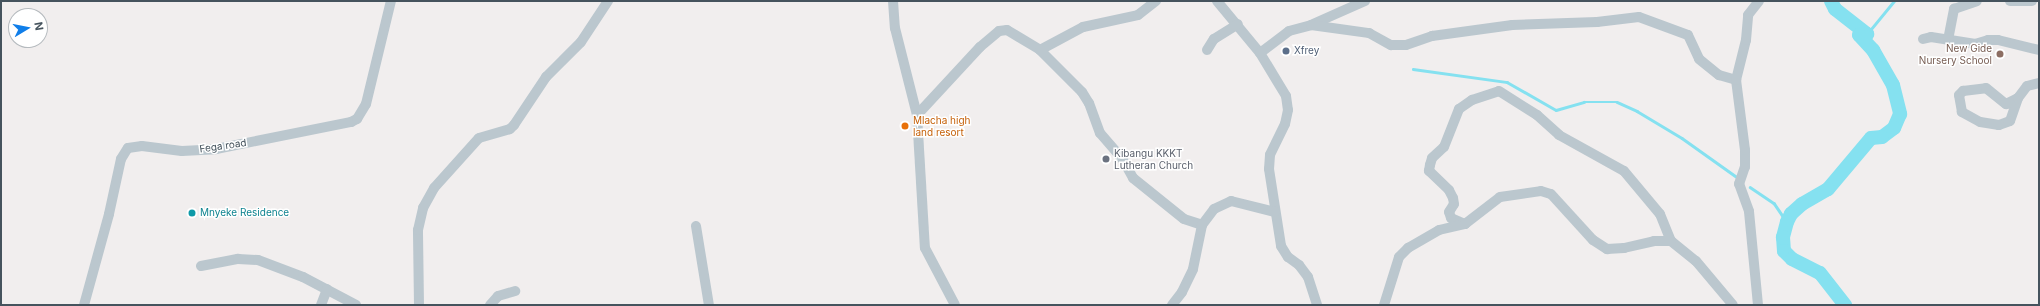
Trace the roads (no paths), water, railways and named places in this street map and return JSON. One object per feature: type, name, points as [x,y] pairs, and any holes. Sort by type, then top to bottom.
[{"type":"street","name":"Fega road","points":[[84,305],[106,229],[121,159],[128,148],[142,146],[182,151],[216,148],[351,122],[360,115],[366,104],[391,1]]},
{"type":"street","points":[[419,305],[418,230],[423,208],[434,188],[479,138],[510,129],[514,125],[546,77],[582,42],[608,1]]},
{"type":"street","points":[[892,1],[895,28],[917,115],[925,248],[955,305]]},
{"type":"street","points":[[1040,50],[1083,27],[1138,15],[1156,1]]},
{"type":"street","points":[[1218,1],[1260,53],[1286,96],[1288,110],[1285,124],[1268,162],[1275,212],[1281,246],[1288,257],[1299,265],[1308,277],[1317,305]]},
{"type":"street","points":[[1260,53],[1289,31],[1311,25],[1365,1]]},
{"type":"street","points":[[1758,305],[1749,211],[1739,184],[1745,167],[1745,150],[1736,80],[1746,40],[1748,15],[1759,1]]},
{"type":"street","points":[[1948,40],[1954,9],[1977,1]]},
{"type":"street","points":[[2010,1],[2032,1]]},
{"type":"street","points":[[1311,25],[1369,33],[1391,45],[1406,45],[1432,36],[1512,25],[1597,22],[1644,17],[1688,35],[1699,58],[1719,75],[1736,80]]},
{"type":"street","points":[[1207,50],[1214,39],[1238,24]]},
{"type":"street","points":[[917,115],[980,48],[999,31],[1014,32],[1040,50],[1051,64],[1082,92],[1089,103],[1100,132],[1122,158],[1133,178],[1152,196],[1167,204],[1184,219],[1202,225]]},
{"type":"street","points":[[1923,39],[1931,37],[1975,44],[1988,40],[1998,40],[2039,50]]},
{"type":"street","points":[[2018,98],[2006,104],[2002,103],[1999,96],[1986,88],[1964,91],[1959,95],[1962,112],[1980,122],[1999,125],[2010,121],[2018,98],[2027,86],[2039,83]]},
{"type":"street","points":[[1465,224],[1451,218],[1449,212],[1454,204],[1454,198],[1449,190],[1430,171],[1430,165],[1432,158],[1444,147],[1459,109],[1472,100],[1499,91],[1536,115],[1559,135],[1624,171],[1660,214],[1671,241],[1696,261],[1733,305]]},
{"type":"street","points":[[1384,305],[1396,265],[1404,251],[1439,230],[1465,224],[1500,197],[1541,191],[1554,196],[1588,236],[1607,249],[1624,248],[1654,241],[1671,241]]},
{"type":"street","points":[[1172,305],[1182,292],[1193,269],[1202,225],[1214,209],[1231,200],[1275,212]]},
{"type":"street","points":[[696,226],[709,305]]},
{"type":"street","points":[[201,266],[238,259],[258,260],[303,277],[356,305]]},
{"type":"street","points":[[321,305],[327,289]]},
{"type":"street","points":[[490,305],[498,296],[515,291]]},
{"type":"waterway","points":[[1831,1],[1835,9],[1867,34],[1859,35],[1873,50],[1893,85],[1900,114],[1894,128],[1882,137],[1871,138],[1828,189],[1802,204],[1791,214],[1787,222],[1783,237],[1784,251],[1792,259],[1820,273],[1845,305]]},
{"type":"waterway","points":[[1867,34],[1894,1]]},
{"type":"waterway","points":[[1413,69],[1507,82],[1556,110],[1584,102],[1617,102],[1637,111],[1682,138],[1738,178]]},
{"type":"waterway","points":[[1750,187],[1774,203],[1787,222]]},
{"type":"place","name":"Xfrey","points":[[1286,51]]},
{"type":"place","name":"New Gide Nursery School","points":[[2000,54]]},
{"type":"place","name":"Mlacha high land resort","points":[[905,126]]},
{"type":"place","name":"Kibangu KKKT Lutheran Church","points":[[1106,159]]},
{"type":"place","name":"Mnyeke Residence","points":[[192,213]]}]
